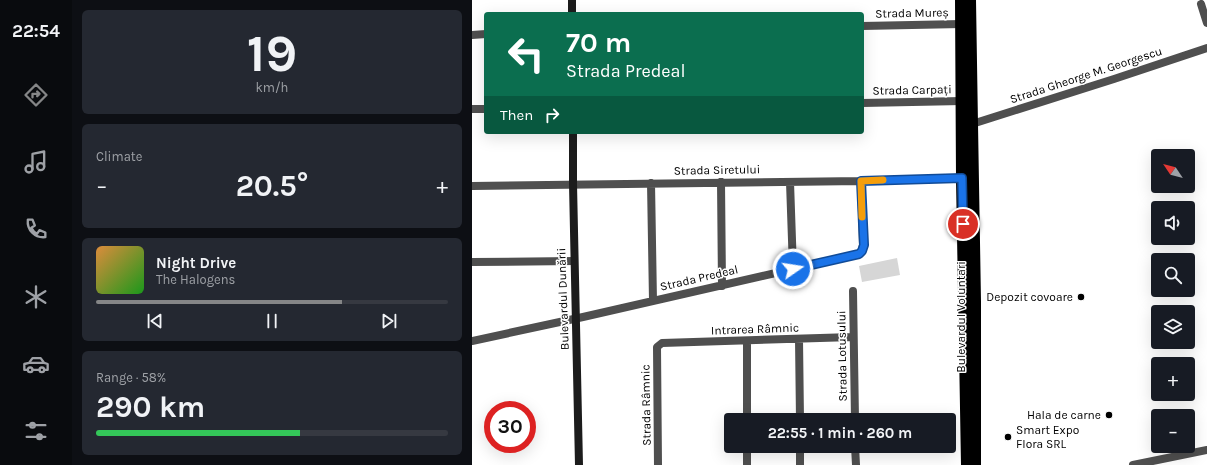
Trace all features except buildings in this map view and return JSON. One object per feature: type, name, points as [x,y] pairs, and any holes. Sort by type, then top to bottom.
[{"type":"highway","name":"Bulevardul Voluntari","points":[[961,0],[962,178],[967,465]]},
{"type":"highway","name":"Bulevardul Voluntari","points":[[970,0],[975,301],[975,465]]},
{"type":"street","points":[[572,0],[572,12]]},
{"type":"street","points":[[1201,4],[1207,23]]},
{"type":"street","name":"Strada Mureș","points":[[864,26],[962,24]]},
{"type":"street","points":[[472,34],[484,34]]},
{"type":"street","name":"Strada Gheorge M. Georgescu","points":[[972,124],[1207,48]]},
{"type":"street","name":"Strada Carpați","points":[[864,103],[962,101]]},
{"type":"street","points":[[472,109],[484,109]]},
{"type":"street","name":"Bulevardul Dunării","points":[[573,134],[574,261],[579,465]]},
{"type":"street","name":"Strada Siretului","points":[[472,186],[861,181],[962,178]]},
{"type":"street","name":"Strada Predeal","points":[[472,341],[576,319],[859,254],[864,245],[861,181]]},
{"type":"street","points":[[721,182],[722,286]]},
{"type":"street","points":[[790,182],[793,269]]},
{"type":"street","points":[[651,183],[653,301]]},
{"type":"street","points":[[472,262],[574,261]]},
{"type":"street","name":"Strada Lotusului","points":[[852,291],[855,413]]},
{"type":"street","name":"Intrarea Râmnic","points":[[659,345],[662,343],[799,340],[854,337]]},
{"type":"street","points":[[799,340],[800,413]]},
{"type":"street","points":[[747,341],[747,413]]},
{"type":"street","name":"Strada Râmnic","points":[[658,465],[657,348],[659,345]]},
{"type":"street","points":[[1133,465],[1207,450]]},
{"type":"street","points":[[747,453],[747,465]]},
{"type":"street","points":[[800,453],[800,465]]},
{"type":"street","points":[[855,453],[856,465]]},
{"type":"shaded area","points":[[897,258],[900,275],[862,282],[859,266]]},
{"type":"slow traffic","points":[[862,217],[861,181],[883,180]]},
{"type":"place","name":"Depozit covoare","points":[[1081,297]]},
{"type":"place","name":"Hala de carne","points":[[1109,415]]},
{"type":"place","name":"Smart Expo Flora SRL","points":[[1008,437]]},
{"type":"route","points":[[793,269],[859,254],[862,251],[864,245],[861,181],[962,178],[963,224]]}]
